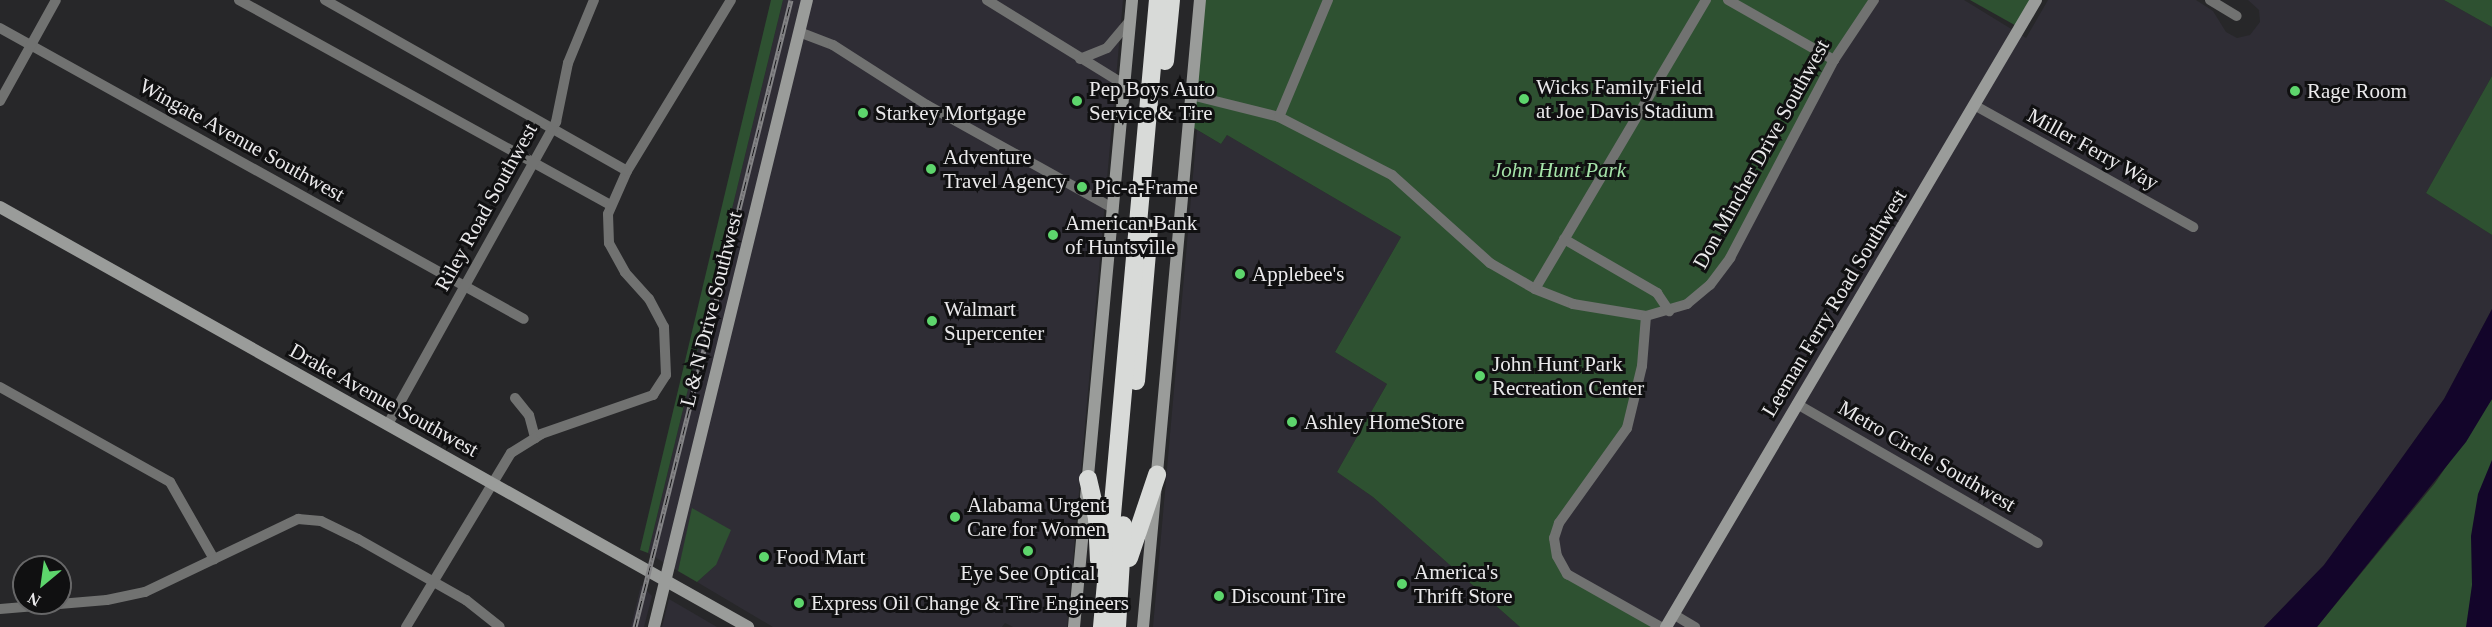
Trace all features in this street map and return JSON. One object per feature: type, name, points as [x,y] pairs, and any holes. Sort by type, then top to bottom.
[{"type":"highway","points":[[1108,624],[1158,0]]},
{"type":"highway","points":[[1120,591],[1123,526],[1171,0]]},
{"type":"highway","points":[[1108,624],[1157,475]]},
{"type":"highway","points":[[1088,479],[1097,518],[1108,624]]},
{"type":"street","points":[[0,101],[56,0]]},
{"type":"street","points":[[239,0],[610,205]]},
{"type":"street","points":[[325,0],[627,171]]},
{"type":"street","name":"Riley Road Southwest","points":[[388,424],[553,129],[565,90],[568,63],[594,0]]},
{"type":"street","points":[[406,627],[511,453],[535,438],[653,395],[666,375],[664,327],[649,299],[625,272],[609,243],[610,205],[627,171],[731,0]]},
{"type":"street","name":"L & N Drive Southwest","points":[[654,627],[807,0]]},
{"type":"street","points":[[987,0],[1125,85]]},
{"type":"street","points":[[1074,627],[1132,0]]},
{"type":"street","points":[[1143,627],[1200,0]]},
{"type":"street","points":[[1279,117],[1328,0]]},
{"type":"street","points":[[1534,289],[1706,0]]},
{"type":"street","points":[[1728,0],[1834,60]]},
{"type":"street","name":"Don Mincher Drive Southwest","points":[[1191,95],[1279,117],[1392,174],[1490,263],[1534,289],[1573,304],[1646,316],[1687,304],[1710,285],[1730,258],[1834,60],[1874,0]]},
{"type":"street","name":"Leeman Ferry Road Southwest","points":[[1666,627],[2036,0]]},
{"type":"street","points":[[2210,0],[2237,16]]},
{"type":"street","points":[[1080,59],[1107,48],[1130,21]]},
{"type":"street","name":"Wingate Avenue Southwest","points":[[0,28],[524,319]]},
{"type":"street","points":[[799,32],[833,45],[927,105],[1113,208]]},
{"type":"street","name":"Miller Ferry Way","points":[[1974,105],[2193,227]]},
{"type":"street","name":"Drake Avenue Southwest","points":[[0,207],[748,627]]},
{"type":"street","points":[[1564,238],[1657,293],[1669,311]]},
{"type":"street","points":[[1646,316],[1641,366],[1627,428],[1559,523],[1554,537],[1557,556],[1567,574],[1661,627]]},
{"type":"street","points":[[0,387],[170,482],[214,559]]},
{"type":"street","points":[[515,398],[529,415],[535,438]]},
{"type":"street","name":"Metro Circle Southwest","points":[[1797,404],[2038,543]]},
{"type":"street","points":[[0,609],[107,600],[145,592],[298,519],[321,521],[432,581],[496,624]]},
{"type":"street","points":[[1673,614],[1695,627]]},
{"type":"shaded area","points":[[783,0],[1123,0],[1067,627],[1013,627],[1005,623],[1002,627],[773,627],[697,582],[716,565],[693,508],[678,571],[648,553]]},
{"type":"shaded area","points":[[1874,0],[1964,0],[2026,38],[2048,0],[2196,0],[2213,11],[2226,32],[2237,38],[2250,35],[2260,22],[2259,10],[2248,0],[2444,0],[2492,27],[2492,76],[2426,193],[2492,235],[2492,309],[2444,399],[2381,487],[2324,565],[2264,627],[1661,627],[1567,574],[1557,556],[1559,523],[1646,316]]},
{"type":"shaded area","points":[[1197,130],[1221,144],[1227,135],[1401,237],[1335,352],[1387,384],[1337,472],[1373,497],[1520,627],[1153,627]]},
{"type":"shaded area","points":[[2492,309],[2492,399],[2466,442],[2317,627],[2264,627],[2324,565],[2381,487],[2444,399]]},
{"type":"shaded area","points":[[2492,460],[2492,627],[2466,627],[2472,585],[2471,536],[2478,494]]},
{"type":"shaded area","points":[[641,585],[652,596],[644,627],[631,627]]},
{"type":"shaded area","points":[[669,599],[717,627],[662,627]]},
{"type":"green space","points":[[771,0],[783,0],[648,553],[640,550]]},
{"type":"green space","name":"John Hunt Park","points":[[1200,0],[1874,0],[1834,60],[1730,258],[1687,304],[1646,317],[1627,428],[1554,538],[1567,574],[1661,627],[1520,627],[1373,497],[1337,472],[1387,384],[1335,352],[1401,237],[1227,135],[1221,144],[1189,125]]},
{"type":"green space","points":[[1970,0],[2036,0],[2020,28]]},
{"type":"green space","points":[[2444,0],[2492,0],[2492,27]]},
{"type":"green space","points":[[2492,76],[2492,235],[2426,193]]},
{"type":"green space","points":[[2492,399],[2492,627],[2317,627],[2435,483]]},
{"type":"green space","points":[[692,508],[731,530],[716,565],[697,582],[678,571]]},
{"type":"railway","points":[[635,627],[791,0]]},
{"type":"place","name":"Rage Room","points":[[2295,91]]},
{"type":"place","name":"Wicks Family Field at Joe Davis Stadium","points":[[1524,99]]},
{"type":"place","name":"Pep Boys Auto Service & Tire","points":[[1077,101]]},
{"type":"place","name":"Starkey Mortgage","points":[[863,113]]},
{"type":"place","name":"Adventure Travel Agency","points":[[931,169]]},
{"type":"place","name":"Pic-a-Frame","points":[[1082,187]]},
{"type":"place","name":"American Bank of Huntsville","points":[[1053,235]]},
{"type":"place","name":"Applebee's","points":[[1240,274]]},
{"type":"place","name":"Walmart Supercenter","points":[[932,321]]},
{"type":"place","name":"John Hunt Park Recreation Center","points":[[1480,376]]},
{"type":"place","name":"Ashley HomeStore","points":[[1292,422]]},
{"type":"place","name":"Alabama Urgent Care for Women","points":[[955,517]]},
{"type":"place","name":"Eye See Optical","points":[[1028,551]]},
{"type":"place","name":"Food Mart","points":[[764,557]]},
{"type":"place","name":"America's Thrift Store","points":[[1402,584]]},
{"type":"place","name":"Discount Tire","points":[[1219,596]]},
{"type":"place","name":"Express Oil Change & Tire Engineers","points":[[799,603]]}]
